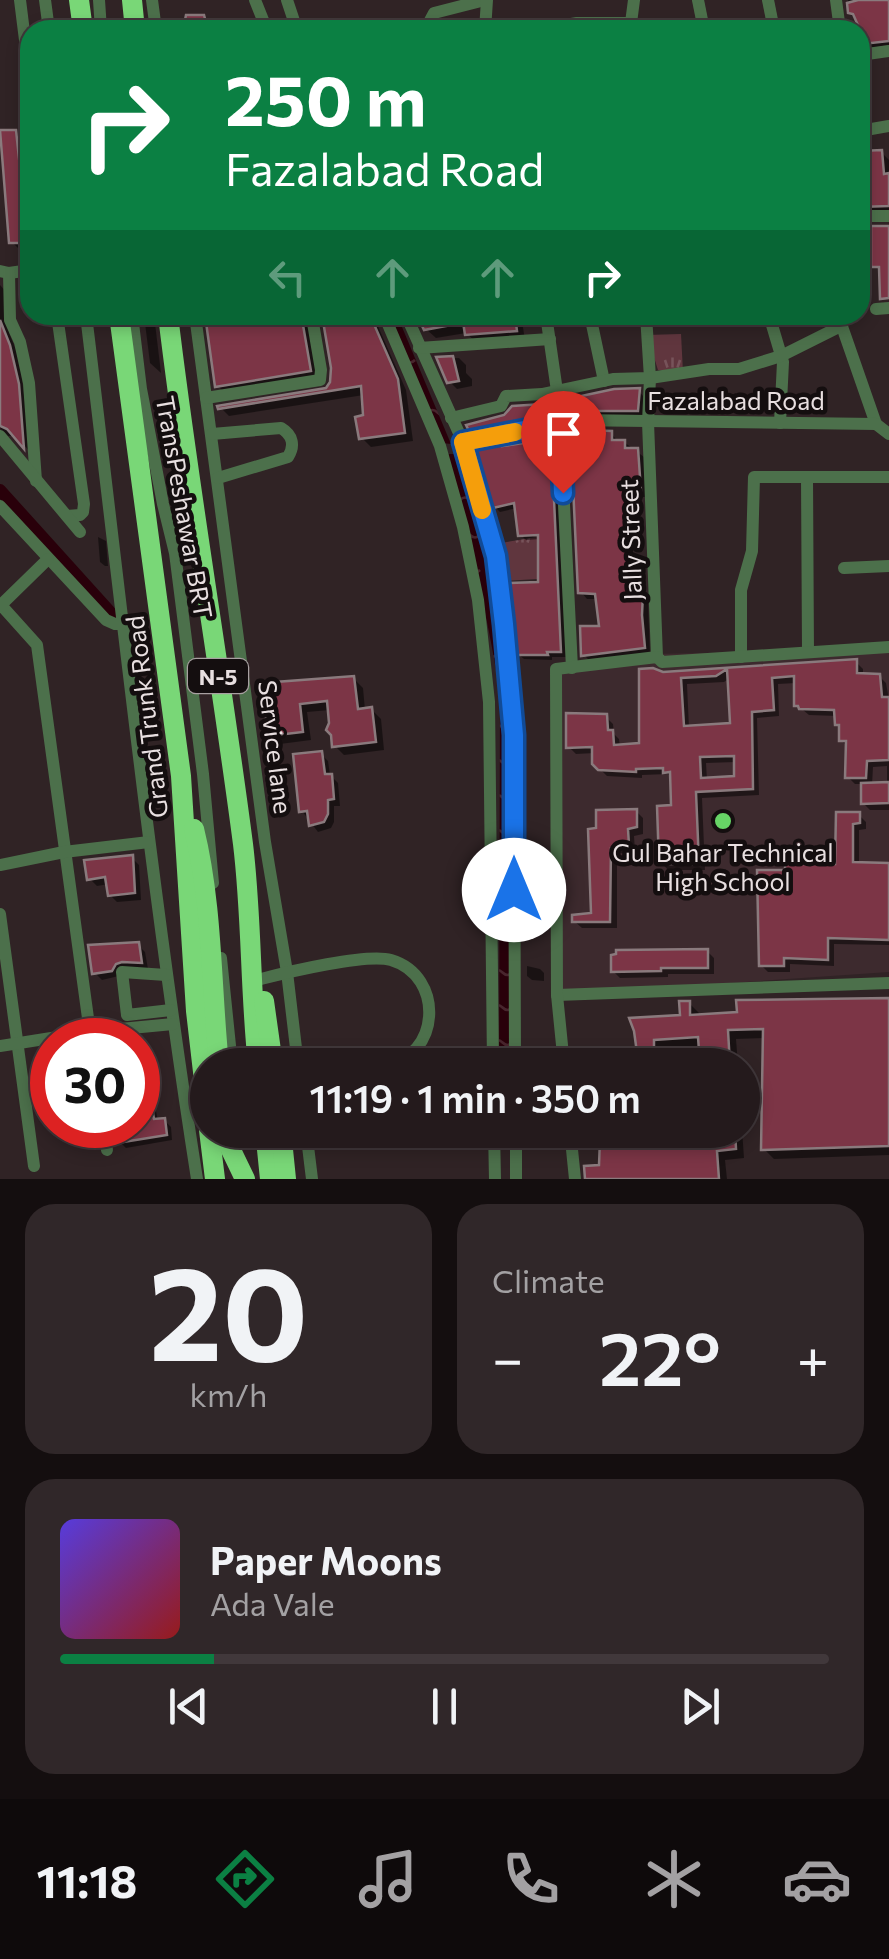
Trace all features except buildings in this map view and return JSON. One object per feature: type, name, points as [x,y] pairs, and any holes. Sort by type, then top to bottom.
[{"type":"highway","name":"Grand Trunk Road","points":[[120,325],[181,776],[192,956],[207,1048]]},
{"type":"highway","name":"N-5","points":[[169,325],[243,844],[255,1048]]},
{"type":"highway","points":[[250,915],[271,1048]]},
{"type":"highway","points":[[211,1148],[215,1179]]},
{"type":"highway","points":[[232,1148],[245,1179]]},
{"type":"highway","points":[[266,1148],[270,1179]]},
{"type":"highway","points":[[283,1148],[286,1179]]},
{"type":"street","points":[[430,20],[434,12],[486,0]]},
{"type":"street","points":[[5,272],[10,320],[20,342],[29,383],[36,481]]},
{"type":"street","points":[[58,325],[84,504],[80,515],[67,516]]},
{"type":"street","points":[[87,325],[166,975],[197,1179]]},
{"type":"street","name":"TransPeshawar BRT","points":[[133,325],[141,389],[176,553],[230,1048]]},
{"type":"street","name":"Service lane","points":[[196,325],[296,1048]]},
{"type":"street","points":[[206,398],[320,380],[322,370],[313,325]]},
{"type":"street","points":[[388,325],[440,446],[478,600],[489,702],[493,1048]]},
{"type":"street","points":[[410,325],[463,442],[496,556],[514,735],[515,1048]]},
{"type":"street","points":[[548,325],[557,391]]},
{"type":"street","points":[[592,325],[604,381]]},
{"type":"street","name":"Jally Street","points":[[647,325],[657,657]]},
{"type":"street","points":[[772,325],[783,362],[780,422]]},
{"type":"street","points":[[451,418],[501,406],[506,396],[542,394],[604,381],[738,369],[780,356],[833,325]]},
{"type":"street","points":[[841,325],[876,424],[889,434]]},
{"type":"street","points":[[419,348],[550,338]]},
{"type":"street","points":[[180,422],[210,416]]},
{"type":"street","name":"Fazalabad Road","points":[[463,442],[568,420],[876,424]]},
{"type":"street","points":[[560,423],[572,668]]},
{"type":"street","points":[[212,434],[281,428],[292,442],[288,457],[218,478]]},
{"type":"street","points":[[0,436],[80,532]]},
{"type":"street","points":[[741,657],[741,590],[752,551],[754,477],[889,477]]},
{"type":"street","points":[[808,478],[808,652]]},
{"type":"street","points":[[0,506],[106,620],[124,624]]},
{"type":"street","points":[[48,558],[0,605],[37,646],[87,1018]]},
{"type":"street","points":[[844,568],[889,566]]},
{"type":"street","points":[[562,1048],[557,996],[556,669],[657,657],[662,662],[889,647]]},
{"type":"street","points":[[0,866],[64,852],[149,842]]},
{"type":"street","points":[[243,844],[266,842]]},
{"type":"street","points":[[0,914],[34,1166]]},
{"type":"street","points":[[262,979],[372,958],[393,960],[416,974],[428,993],[429,1027],[416,1048]]},
{"type":"street","points":[[166,975],[122,972],[127,1015],[172,1017]]},
{"type":"street","points":[[557,996],[889,983]]},
{"type":"street","points":[[160,1020],[172,1017]]},
{"type":"street","points":[[0,1046],[30,1042]]},
{"type":"street","points":[[179,1064],[190,1064]]},
{"type":"street","points":[[308,1148],[312,1179]]},
{"type":"street","points":[[494,1148],[494,1179]]},
{"type":"street","points":[[516,1148],[516,1179]]},
{"type":"street","points":[[572,1148],[575,1179]]},
{"type":"shaded area","name":"Gul Bahar Technical High School","points":[[889,647],[889,972],[557,995],[556,669],[649,654]]},
{"type":"green space","points":[[681,334],[683,373],[658,370],[647,335]]},
{"type":"green space","points":[[537,537],[537,579],[506,581],[501,543]]},
{"type":"water","points":[[390,325],[401,325],[451,444],[442,443]]},
{"type":"water","points":[[459,454],[466,462],[505,668],[511,735],[509,1048],[499,1048],[500,695],[477,576],[446,458]]},
{"type":"waterway","points":[[0,490],[112,614]]},
{"type":"slow traffic","points":[[482,510],[463,442],[515,432]]},
{"type":"place","name":"Gul Bahar Technical High School","points":[[723,821]]},
{"type":"route","points":[[514,890],[514,735],[504,624],[496,556],[463,442],[560,423],[563,493]]}]
